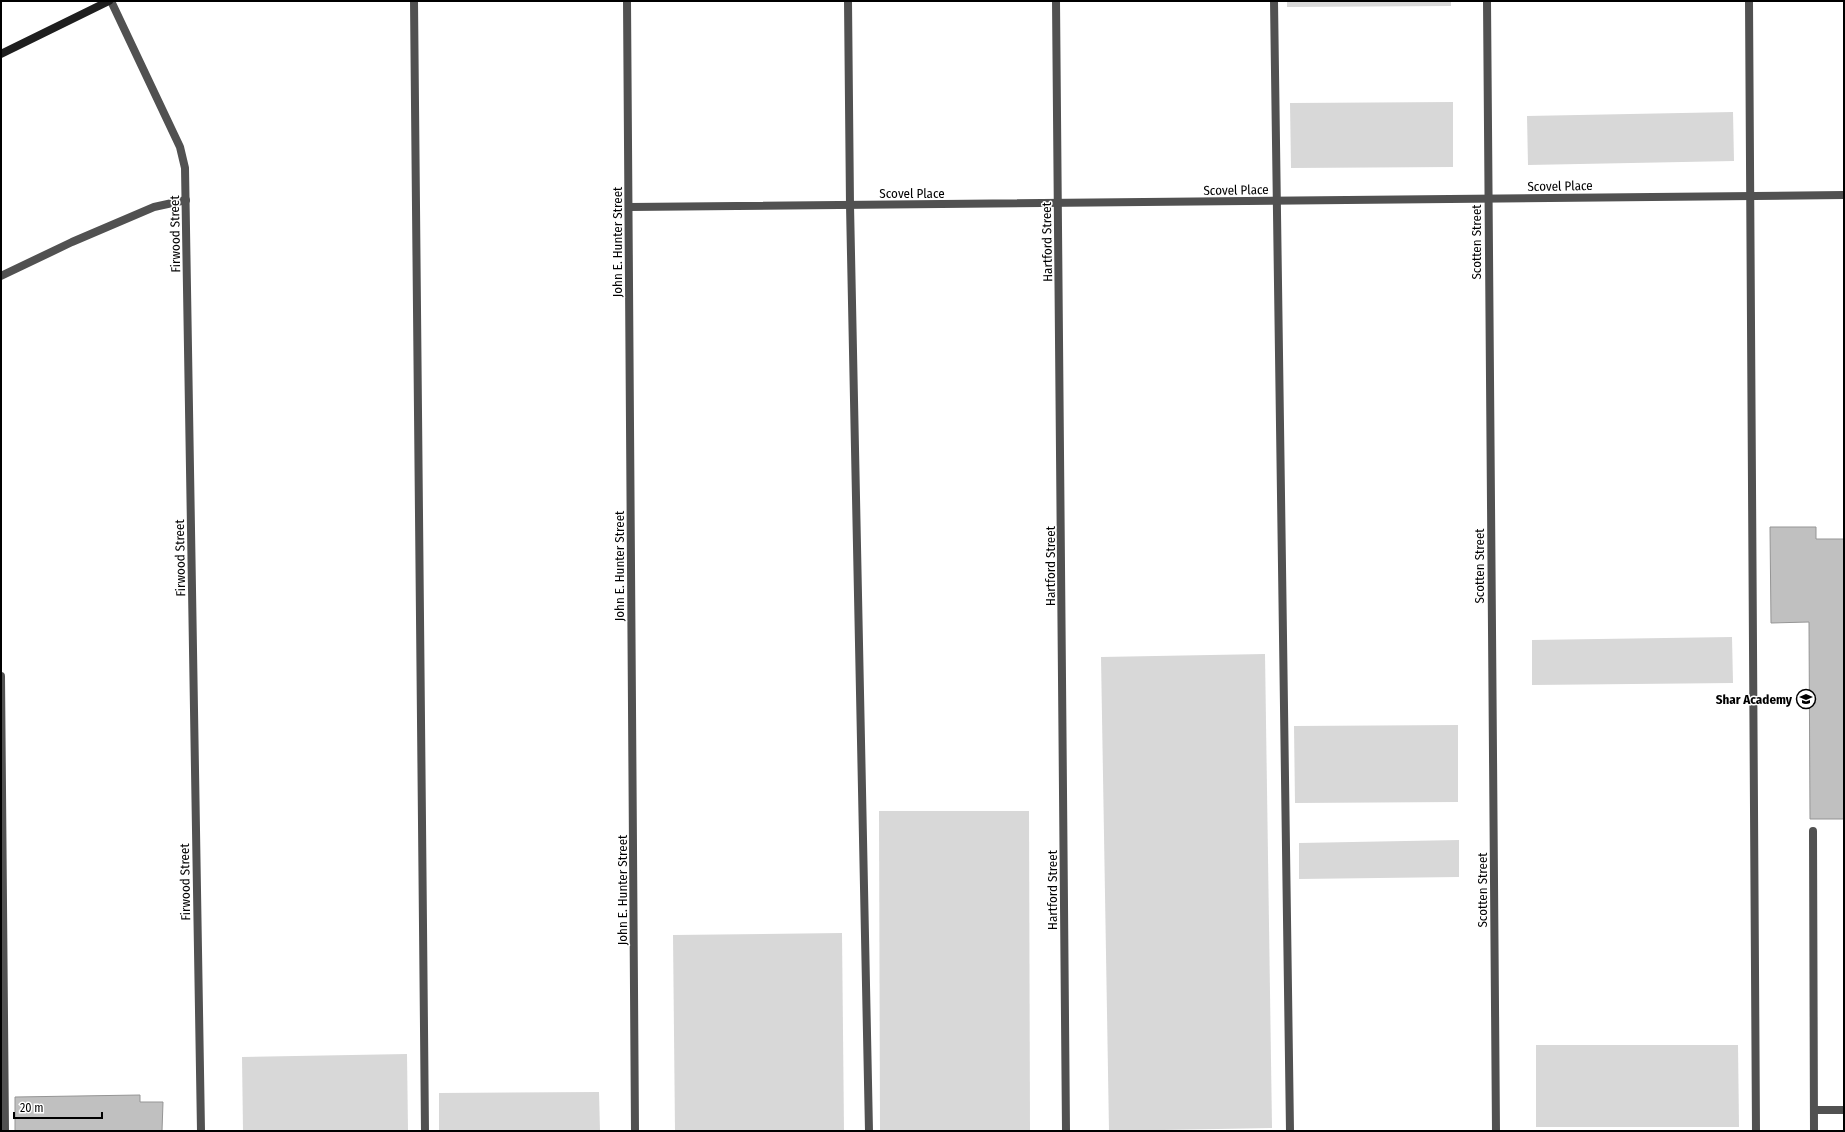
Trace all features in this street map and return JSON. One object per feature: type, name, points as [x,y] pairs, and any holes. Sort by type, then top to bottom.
[{"type":"street","points":[[1,54],[110,1]]},
{"type":"street","name":"Firwood Street","points":[[110,1],[180,147],[186,168],[201,1131]]},
{"type":"street","points":[[414,1],[425,1131]]},
{"type":"street","name":"John E. Hunter Street","points":[[627,1],[635,1131]]},
{"type":"street","points":[[848,1],[850,205],[869,1131]]},
{"type":"street","name":"Hartford Street","points":[[1056,1],[1066,1131]]},
{"type":"street","points":[[1274,1],[1290,1131]]},
{"type":"street","name":"Scotten Street","points":[[1487,1],[1496,1131]]},
{"type":"street","points":[[1749,1],[1756,1131]]},
{"type":"street","name":"Scovel Place","points":[[629,207],[1844,195]]},
{"type":"street","points":[[1,276],[72,242],[154,207],[186,200]]},
{"type":"street","points":[[1,676],[5,1131]]},
{"type":"street","points":[[1813,831],[1814,1131]]},
{"type":"street","points":[[1814,1110],[1844,1110]]},
{"type":"shaded area","points":[[1287,1],[1451,1],[1451,6],[1287,7]]},
{"type":"shaded area","points":[[1453,102],[1453,167],[1291,168],[1290,103]]},
{"type":"shaded area","points":[[1733,112],[1734,161],[1528,165],[1527,116]]},
{"type":"shaded area","points":[[1732,637],[1733,683],[1532,685],[1532,640]]},
{"type":"shaded area","points":[[1265,654],[1272,1128],[1109,1131],[1101,657]]},
{"type":"shaded area","points":[[1458,725],[1458,802],[1295,803],[1294,726]]},
{"type":"shaded area","points":[[879,811],[1029,811],[1030,1131],[880,1131]]},
{"type":"shaded area","points":[[1459,840],[1459,877],[1299,879],[1299,843]]},
{"type":"shaded area","points":[[842,933],[844,1131],[675,1131],[673,935]]},
{"type":"shaded area","points":[[1536,1045],[1738,1045],[1739,1127],[1536,1127]]},
{"type":"shaded area","points":[[407,1054],[408,1131],[243,1131],[242,1057]]},
{"type":"shaded area","points":[[599,1092],[600,1131],[439,1131],[439,1093]]},
{"type":"building","points":[[1770,527],[1816,527],[1816,539],[1844,539],[1844,819],[1810,819],[1809,622],[1771,623]]},
{"type":"building","points":[[140,1095],[140,1102],[163,1102],[162,1131],[15,1131],[15,1097]]},
{"type":"place","name":"Shar Academy","points":[[1806,699]]}]
